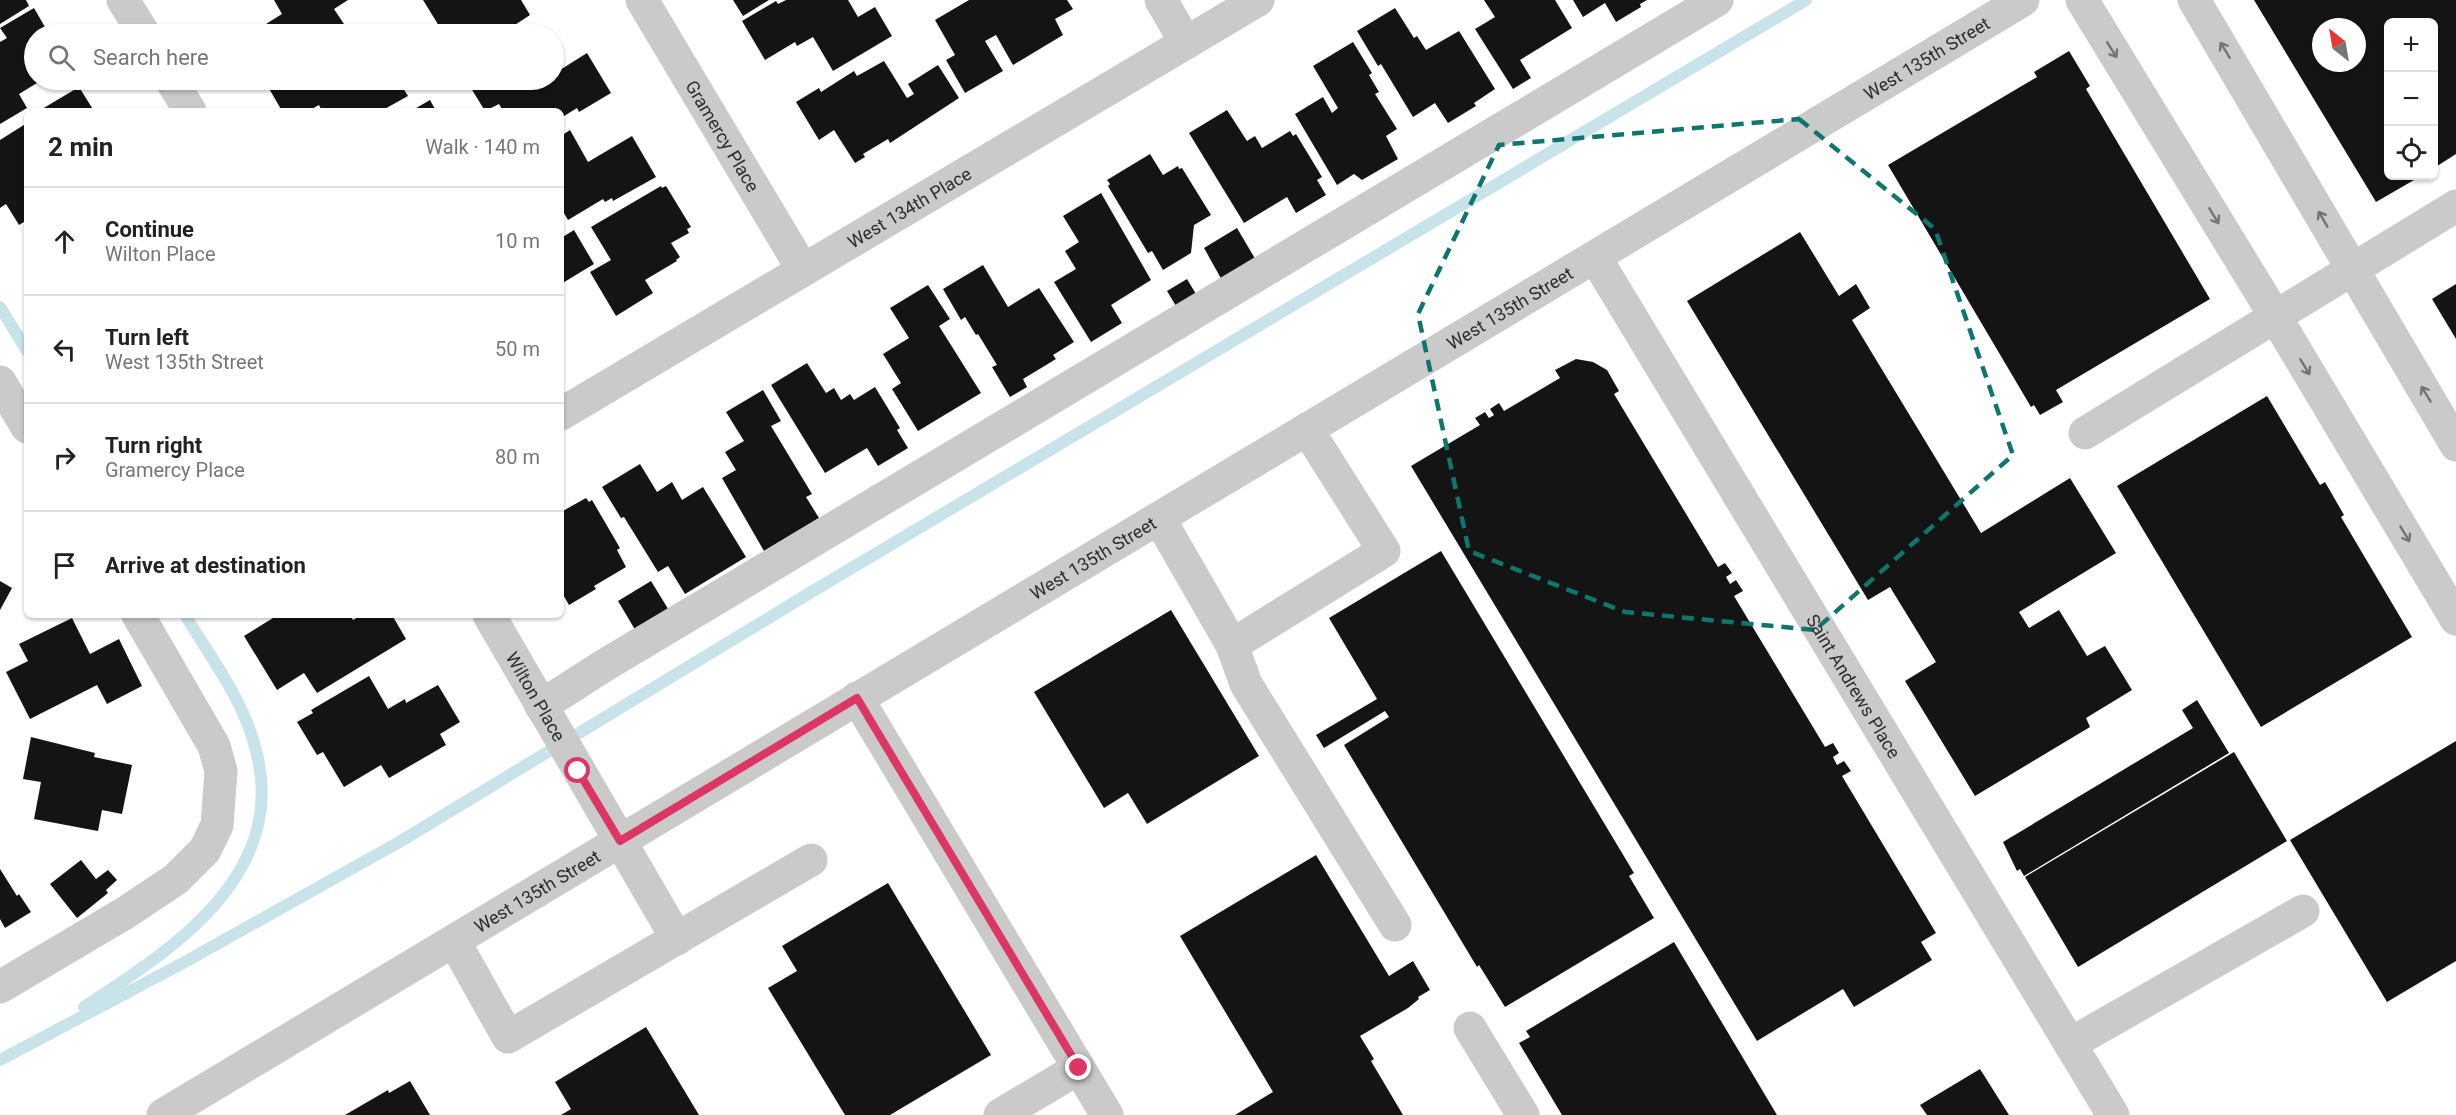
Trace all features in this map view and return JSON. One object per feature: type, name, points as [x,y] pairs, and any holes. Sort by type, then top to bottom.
[{"type":"street","points":[[123,0],[138,24]]},
{"type":"street","name":"Gramercy Place","points":[[642,0],[803,270]]},
{"type":"street","points":[[1161,0],[1186,43]]},
{"type":"street","name":"West 134th Place","points":[[564,412],[1258,0]]},
{"type":"street","points":[[543,710],[605,665],[1717,0]]},
{"type":"street","name":"West 135th Street","points":[[163,1115],[2023,0]]},
{"type":"street","points":[[2082,0],[2456,619]]},
{"type":"street","points":[[2194,0],[2456,445]]},
{"type":"street","points":[[177,90],[188,108]]},
{"type":"street","points":[[2085,433],[2456,206]]},
{"type":"street","name":"Saint Andrews Place","points":[[1595,257],[2113,1115]]},
{"type":"street","points":[[0,381],[24,422]]},
{"type":"street","points":[[1232,645],[1384,551],[1307,429]]},
{"type":"street","points":[[1159,518],[1232,645],[1246,684],[1395,925]]},
{"type":"street","points":[[0,987],[125,913],[176,879],[205,850],[217,825],[221,771],[214,746],[140,618]]},
{"type":"street","name":"Wilton Place","points":[[491,618],[677,939]]},
{"type":"street","points":[[857,698],[1107,1115]]},
{"type":"street","points":[[454,941],[508,1037],[811,860]]},
{"type":"street","points":[[2070,1044],[2303,911]]},
{"type":"street","points":[[1470,1028],[1523,1115]]},
{"type":"street","points":[[1000,1115],[1079,1068]]},
{"type":"highlighted area","points":[[1799,119],[1935,229],[2013,455],[1815,630],[1625,612],[1469,551],[1418,314],[1499,145]]},
{"type":"building","points":[[0,0],[26,0],[29,6],[0,24]]},
{"type":"building","points":[[274,0],[348,0],[334,9],[344,24],[266,24],[282,14]]},
{"type":"building","points":[[423,0],[521,0],[530,15],[516,24],[438,24]]},
{"type":"building","points":[[733,0],[769,0],[743,16]]},
{"type":"building","points":[[786,0],[848,0],[858,17],[875,7],[892,36],[833,71],[813,37],[797,46],[795,42],[765,60],[742,21],[776,1],[778,4]]},
{"type":"building","points":[[969,0],[1067,0],[1073,9],[1055,19],[1063,35],[1013,65],[996,35],[985,41],[1003,71],[965,93],[946,60],[955,55],[935,20]]},
{"type":"building","points":[[1484,0],[1555,0],[1572,28],[1520,60],[1531,78],[1513,89],[1475,29],[1495,17]]},
{"type":"building","points":[[1573,0],[1647,0],[1640,4],[1641,7],[1616,22],[1605,3],[1583,17]]},
{"type":"building","points":[[2254,0],[2456,0],[2456,154],[2438,165],[2438,18],[2384,18],[2384,180],[2414,180],[2376,202]]},
{"type":"building","points":[[34,8],[43,24],[24,24],[26,90],[19,94],[27,108],[0,124],[0,42],[7,38],[0,28]]},
{"type":"building","points":[[1395,8],[1414,38],[1417,36],[1426,50],[1459,31],[1495,89],[1474,103],[1476,106],[1448,123],[1435,103],[1413,117],[1381,64],[1378,66],[1357,31]]},
{"type":"building","points":[[1353,42],[1372,73],[1369,75],[1379,92],[1375,94],[1397,129],[1386,136],[1398,159],[1362,180],[1354,174],[1337,185],[1295,114],[1323,97],[1332,113],[1338,108],[1313,66]]},
{"type":"building","points":[[2069,51],[2090,86],[2086,89],[2210,299],[2056,390],[2063,402],[2040,415],[2034,405],[2031,407],[1888,165],[2037,77],[2034,72]]},
{"type":"building","points":[[587,53],[611,93],[579,112],[577,108],[564,116],[564,108],[501,108],[499,104],[491,108],[483,108],[472,90],[564,90],[564,67]]},
{"type":"building","points":[[884,61],[907,98],[914,94],[908,84],[938,65],[959,98],[890,143],[888,139],[863,154],[865,157],[855,163],[834,130],[819,140],[796,102],[819,88],[821,92],[854,71],[857,76]]},
{"type":"building","points":[[74,90],[81,90],[92,108],[44,108]]},
{"type":"building","points":[[270,90],[404,90],[408,96],[386,108],[320,108],[319,105],[314,108],[280,108]]},
{"type":"building","points":[[430,100],[434,108],[416,108]]},
{"type":"building","points":[[1227,110],[1247,141],[1255,136],[1262,148],[1290,131],[1293,136],[1296,134],[1322,177],[1317,180],[1326,195],[1296,213],[1287,197],[1244,223],[1189,133]]},
{"type":"building","points":[[24,125],[24,222],[19,225],[6,204],[0,208],[0,140]]},
{"type":"building","points":[[570,130],[588,162],[632,136],[656,177],[613,201],[612,198],[605,202],[603,199],[568,220],[564,213],[564,134]]},
{"type":"building","points":[[1150,154],[1163,175],[1178,166],[1179,169],[1182,168],[1211,215],[1194,225],[1191,253],[1163,270],[1152,251],[1148,253],[1108,186],[1110,184],[1107,180]]},
{"type":"building","points":[[661,186],[662,188],[666,186],[691,227],[687,229],[689,233],[671,243],[680,257],[677,261],[645,280],[653,293],[616,316],[590,272],[611,260],[591,227]]},
{"type":"building","points":[[1101,193],[1151,280],[1111,305],[1122,323],[1091,342],[1054,282],[1076,269],[1065,251],[1079,242],[1063,216]]},
{"type":"building","points":[[1237,228],[1257,262],[1223,282],[1204,248]]},
{"type":"building","points":[[574,230],[594,264],[564,282],[564,236]]},
{"type":"building","points":[[1800,232],[1839,296],[1856,284],[1870,308],[1852,320],[1981,533],[2070,478],[2116,553],[2019,612],[2029,628],[2059,610],[2087,656],[2105,646],[2132,690],[2086,718],[2090,727],[1975,796],[1905,681],[1936,662],[1890,587],[1868,600],[1687,301]]},
{"type":"building","points":[[983,265],[1008,307],[1039,288],[1074,342],[1053,355],[1056,359],[1023,379],[1027,387],[1010,397],[992,367],[997,365],[978,334],[976,335],[965,317],[961,320],[943,289]]},
{"type":"building","points":[[1187,279],[1199,299],[1179,311],[1167,291]]},
{"type":"building","points":[[2456,284],[2456,339],[2432,299]]},
{"type":"building","points":[[928,285],[950,319],[939,326],[981,393],[918,431],[892,389],[901,383],[883,354],[909,338],[890,308]]},
{"type":"building","points":[[1576,359],[1593,362],[1607,370],[1619,391],[1614,394],[1718,567],[1725,563],[1732,573],[1726,577],[1730,584],[1736,580],[1743,591],[1734,596],[1825,747],[1833,743],[1839,753],[1833,757],[1837,765],[1844,761],[1851,771],[1842,776],[1936,933],[1921,942],[1932,960],[1854,1007],[1843,989],[1757,1041],[1411,466],[1480,425],[1475,418],[1485,412],[1489,418],[1494,415],[1490,409],[1499,403],[1504,411],[1560,378],[1555,370]]},
{"type":"building","points":[[807,363],[826,393],[834,388],[841,400],[850,394],[854,400],[875,387],[900,428],[897,430],[908,448],[878,466],[867,448],[825,473],[771,385]]},
{"type":"building","points":[[763,390],[781,421],[771,426],[812,494],[806,497],[819,518],[764,551],[722,478],[736,470],[725,452],[744,441],[726,412]]},
{"type":"building","points":[[2267,396],[2320,485],[2325,482],[2344,515],[2341,517],[2412,637],[2261,727],[2117,486]]},
{"type":"building","points":[[640,464],[657,492],[672,482],[682,500],[703,487],[746,557],[685,594],[668,566],[658,572],[624,517],[621,518],[602,487]]},
{"type":"building","points":[[586,498],[589,502],[592,500],[620,548],[617,550],[626,567],[594,586],[596,589],[569,605],[564,596],[564,510]]},
{"type":"building","points":[[1441,551],[1634,873],[1629,876],[1654,918],[1505,1007],[1479,965],[1477,967],[1344,745],[1389,717],[1385,711],[1324,748],[1316,735],[1377,699],[1329,618]]},
{"type":"building","points":[[0,581],[12,588],[0,610]]},
{"type":"building","points":[[651,581],[670,612],[637,633],[618,601]]},
{"type":"building","points":[[1171,610],[1259,756],[1147,824],[1128,793],[1104,808],[1034,692]]},
{"type":"building","points":[[72,618],[90,654],[119,639],[142,686],[107,704],[97,685],[30,719],[6,672],[28,661],[19,644]]},
{"type":"building","points":[[273,618],[352,618],[353,620],[356,618],[394,618],[406,639],[317,693],[304,673],[277,690],[244,636]]},
{"type":"building","points":[[369,676],[388,709],[405,699],[406,703],[438,685],[460,722],[440,734],[446,745],[389,778],[381,765],[344,787],[323,752],[317,755],[297,722],[313,713],[311,710]]},
{"type":"building","points":[[2197,700],[2229,753],[2024,876],[2020,869],[2017,871],[2003,842],[2193,728],[2182,710]]},
{"type":"building","points":[[31,737],[95,753],[94,757],[132,765],[122,814],[102,810],[98,831],[34,819],[41,782],[23,779]]},
{"type":"building","points":[[2456,741],[2456,961],[2387,1002],[2290,840]]},
{"type":"building","points":[[2234,752],[2287,841],[2078,967],[2025,877]]},
{"type":"building","points":[[1316,855],[1389,976],[1413,961],[1430,990],[1418,997],[1419,999],[1408,1008],[1360,1036],[1374,1059],[1371,1061],[1403,1115],[1235,1115],[1273,1092],[1180,936]]},
{"type":"building","points":[[81,860],[96,879],[108,870],[117,880],[106,890],[108,893],[77,918],[50,884]]},
{"type":"building","points":[[0,869],[17,896],[19,894],[31,912],[5,928],[0,919]]},
{"type":"building","points":[[888,883],[991,1055],[890,1115],[845,1115],[768,988],[797,971],[782,946]]},
{"type":"building","points":[[1674,942],[1777,1115],[1562,1115],[1519,1043],[1530,1037],[1526,1031]]},
{"type":"building","points":[[646,1027],[699,1115],[561,1115],[571,1109],[555,1082]]},
{"type":"building","points":[[1980,1069],[2009,1115],[1927,1115],[1920,1105]]},
{"type":"building","points":[[410,1081],[430,1115],[345,1115],[388,1090],[389,1093]]},
{"type":"waterway","points":[[0,1060],[183,963],[401,841],[813,591],[1806,0]]},
{"type":"waterway","points":[[0,307],[24,346]]},
{"type":"waterway","points":[[84,1007],[155,959],[189,931],[218,901],[242,867],[257,830],[262,789],[254,743],[241,709],[224,677],[187,618]]},
{"type":"route","points":[[578,771],[620,841],[857,698],[1079,1068]]}]
